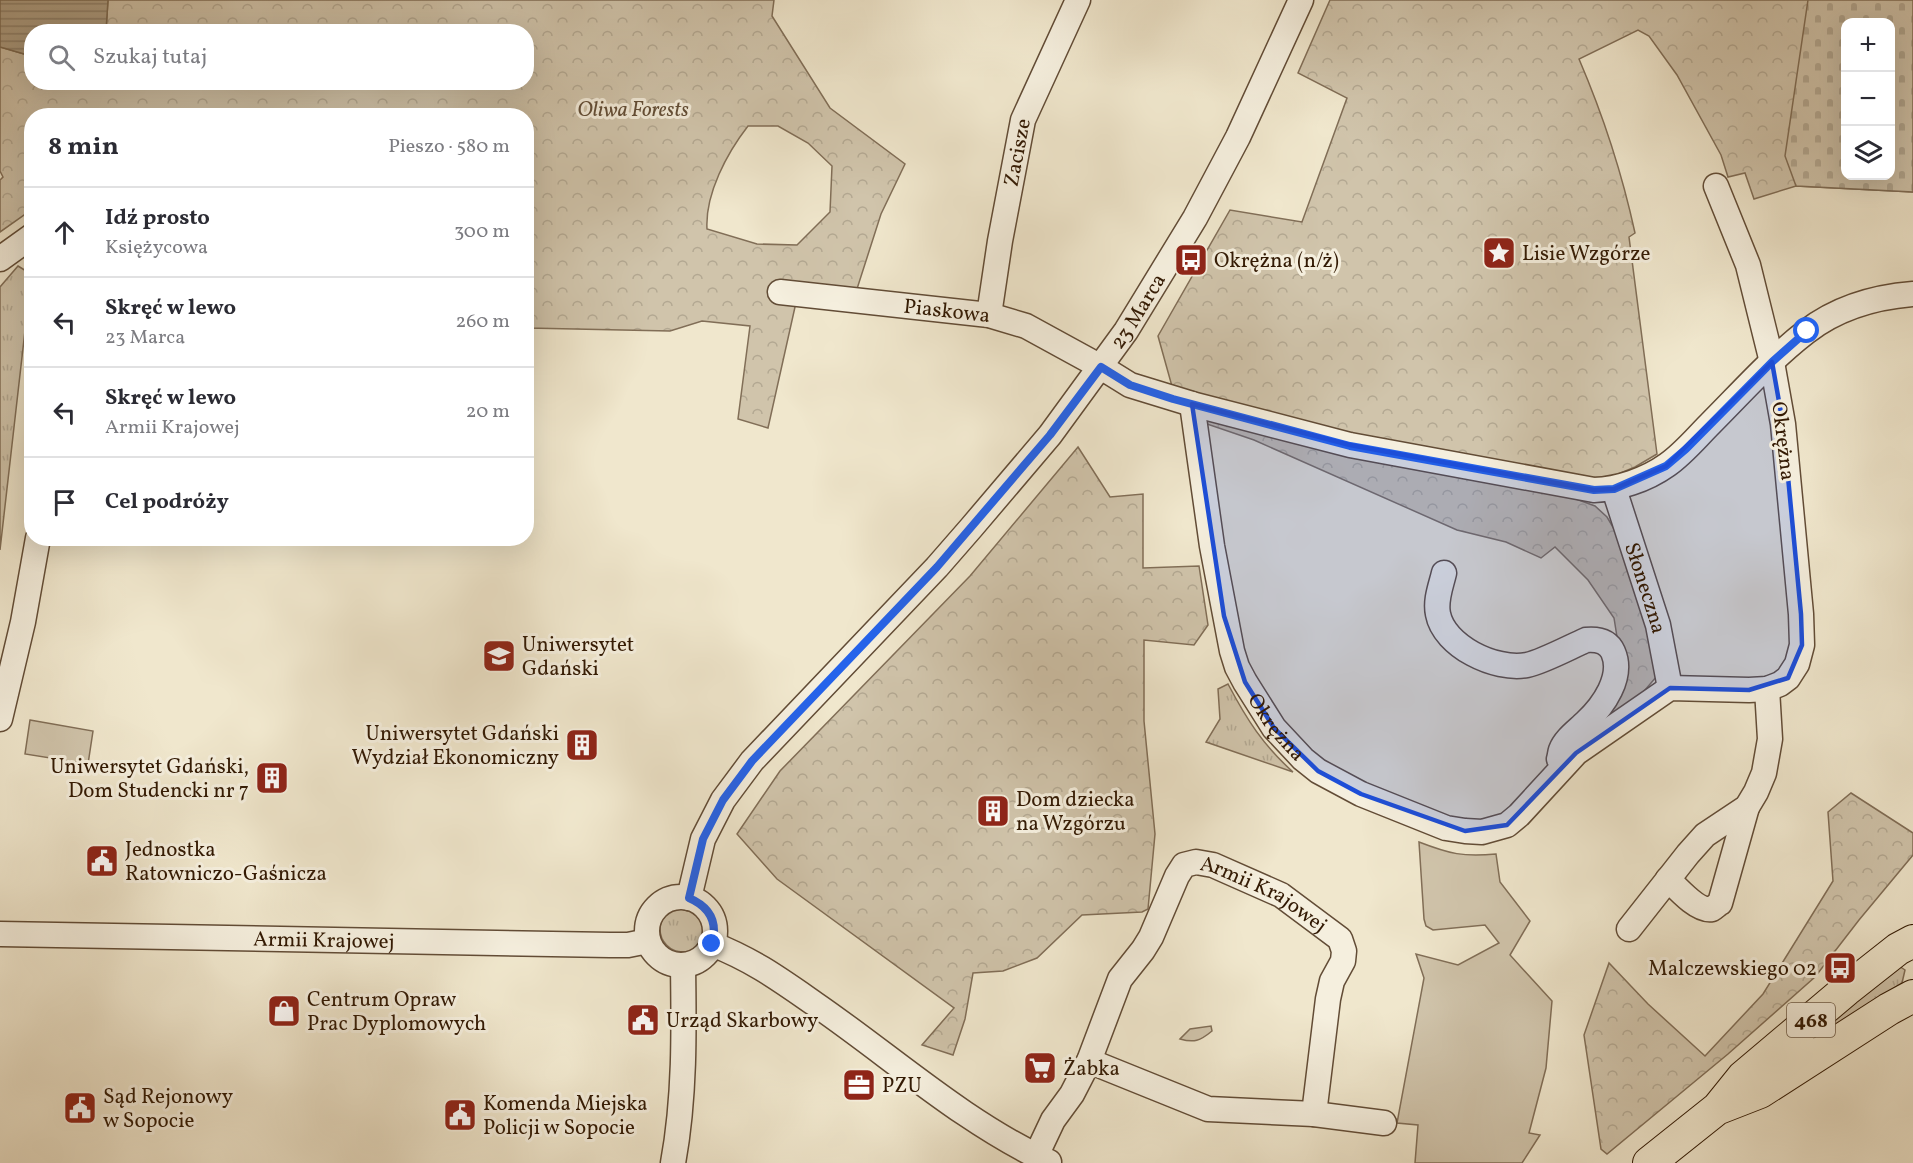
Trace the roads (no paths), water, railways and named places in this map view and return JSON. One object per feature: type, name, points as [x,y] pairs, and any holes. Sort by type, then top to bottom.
[{"type":"main road","name":"468","points":[[1649,1163],[1718,1108],[1743,1077],[1863,976],[1898,949],[1913,941]]},
{"type":"main road","name":"468","points":[[1718,1108],[1760,1092],[1913,996]]},
{"type":"street","name":"Zacisze","points":[[989,315],[1000,241],[1023,120],[1078,0]]},
{"type":"street","name":"23 Marca","points":[[689,898],[703,839],[723,800],[752,761],[944,560],[1050,435],[1126,331],[1195,218],[1238,137],[1301,0]]},
{"type":"street","name":"Okrężna","points":[[1716,186],[1748,265],[1772,362],[1783,424],[1802,645],[1797,664],[1788,678],[1767,689]]},
{"type":"street","points":[[0,259],[24,242]]},
{"type":"street","name":"Piaskowa","points":[[780,292],[989,315],[1026,326],[1130,385],[1192,404],[1350,446],[1594,490],[1614,489]]},
{"type":"street","points":[[1614,489],[1666,466],[1686,449],[1772,362],[1807,331],[1833,315],[1860,304],[1889,296],[1913,294]]},
{"type":"street","name":"Okrężna","points":[[1192,404],[1212,546],[1224,616],[1237,667],[1274,728],[1303,759],[1318,771],[1361,794],[1446,828],[1482,832],[1507,825],[1576,753],[1670,688]]},
{"type":"street","name":"Słoneczna","points":[[1614,489],[1658,625],[1670,688]]},
{"type":"street","points":[[0,719],[23,622],[37,546]]},
{"type":"street","name":"Okrężna","points":[[1444,573],[1438,600],[1438,613],[1442,625],[1451,637],[1475,656],[1504,664],[1527,665],[1586,640],[1596,639],[1611,648],[1615,657],[1616,669],[1613,684],[1596,711],[1561,749],[1559,770]]},
{"type":"street","points":[[1668,879],[1694,903],[1713,909],[1720,903],[1747,807],[1762,780],[1770,739],[1767,689],[1670,688]]},
{"type":"street","points":[[1629,929],[1705,835],[1747,807]]},
{"type":"street","name":"Armii Krajowej","points":[[712,944],[762,967],[830,1014],[966,1115],[1043,1160],[1053,1120],[1072,1094],[1089,1061],[1120,979],[1151,937],[1177,876],[1184,865],[1196,862],[1213,865],[1281,895],[1340,939],[1344,951],[1343,961],[1332,981],[1328,999],[1314,1114]]},
{"type":"street","points":[[689,898],[700,903],[708,911],[715,933],[712,944],[700,959],[682,965],[674,964],[658,956],[648,941],[648,921],[660,904],[669,899],[689,898]]},
{"type":"street","name":"Armii Krajowej","points":[[0,934],[610,945],[628,945],[648,941]]},
{"type":"street","points":[[673,1163],[683,1077],[682,965]]},
{"type":"street","points":[[1089,1061],[1208,1109],[1314,1114],[1384,1124]]},
{"type":"place","name":"Lisie Wzgórze","points":[[1499,253]]},
{"type":"place","name":"Okrężna (n/ż)","points":[[1191,260]]},
{"type":"place","name":"Uniwersytet Gdański","points":[[499,656]]},
{"type":"place","name":"Uniwersytet Gdański Wydział Ekonomiczny","points":[[582,745]]},
{"type":"place","name":"Uniwersytet Gdański, Dom Studencki nr 7","points":[[272,778]]},
{"type":"place","name":"Dom dziecka na Wzgórzu","points":[[993,811]]},
{"type":"place","name":"Jednostka Ratowniczo-Gaśnicza","points":[[102,861]]},
{"type":"place","name":"Malczewskiego 02","points":[[1840,968]]},
{"type":"place","name":"Centrum Opraw Prac Dyplomowych","points":[[284,1011]]},
{"type":"place","name":"Urząd Skarbowy","points":[[643,1020]]},
{"type":"place","name":"Żabka","points":[[1040,1068]]},
{"type":"place","name":"PZU","points":[[859,1085]]},
{"type":"place","name":"Sąd Rejonowy w Sopocie","points":[[80,1108]]},
{"type":"place","name":"Komenda Miejska Policji w Sopocie","points":[[460,1115]]},
{"type":"park label","name":"Oliwa Forests","points":[[633,109]]}]
